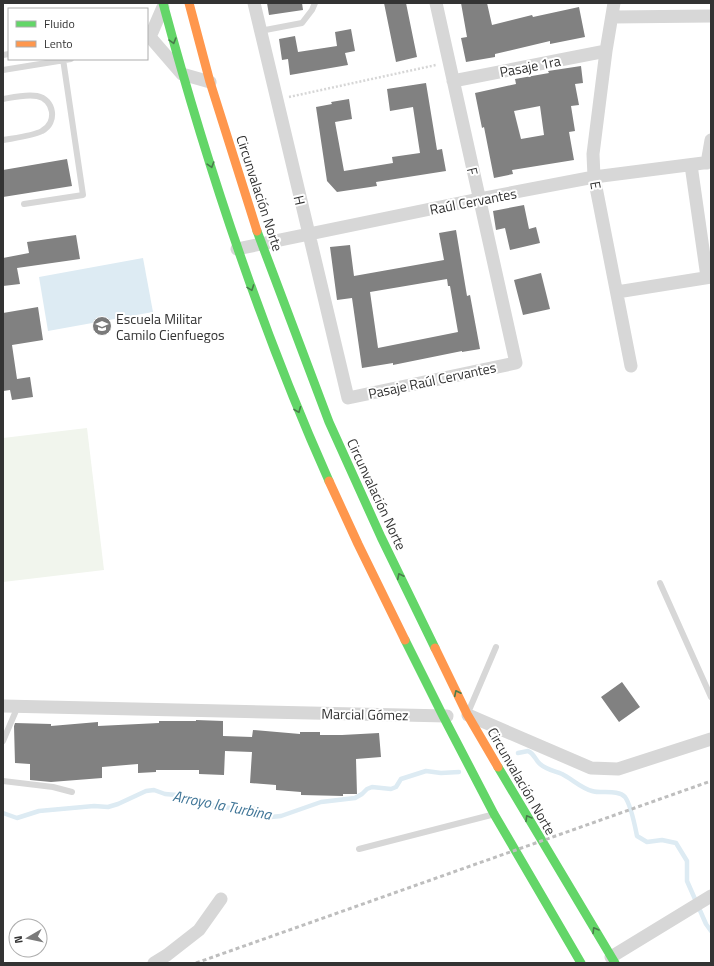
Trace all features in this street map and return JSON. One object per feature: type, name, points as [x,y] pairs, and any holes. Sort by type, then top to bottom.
[{"type":"highway","name":"Circunvalación Norte","points":[[189,3],[210,82],[261,244],[329,422],[381,537],[467,714],[613,960]]},
{"type":"highway","points":[[165,4],[182,74],[237,249],[306,429],[358,544],[443,716],[494,814],[581,963]]},
{"type":"street","name":"H","points":[[254,3],[348,398]]},
{"type":"street","name":"F","points":[[436,3],[516,363]]},
{"type":"street","name":"E","points":[[614,3],[606,50],[593,154],[594,177],[631,366]]},
{"type":"street","points":[[165,4],[148,38],[182,74],[210,82]]},
{"type":"street","points":[[612,17],[711,16]]},
{"type":"street","name":"Pasaje 1ra","points":[[453,81],[606,50]]},
{"type":"street","points":[[709,163],[711,140]]},
{"type":"street","name":"Raúl Cervantes","points":[[237,249],[594,177],[709,163]]},
{"type":"street","points":[[617,292],[709,277],[691,165]]},
{"type":"street","name":"Pasaje Raúl Cervantes","points":[[348,398],[516,363]]},
{"type":"street","name":"Marcial Gómez","points":[[3,706],[443,716],[467,714],[591,768],[618,769],[711,739]]},
{"type":"street","points":[[154,963],[168,955],[199,930],[221,899]]},
{"type":"street","points":[[613,960],[707,899]]},
{"type":"lane","points":[[260,31],[302,23],[312,10],[314,3]]},
{"type":"lane","points":[[3,70],[63,60],[83,195],[24,204]]},
{"type":"lane","points":[[3,99],[28,95],[38,96],[44,99],[52,112],[52,121],[42,132],[3,140]]},
{"type":"lane","points":[[660,583],[711,697]]},
{"type":"lane","points":[[467,714],[496,647]]},
{"type":"lane","points":[[3,741],[18,706]]},
{"type":"lane","points":[[3,781],[53,787],[72,792]]},
{"type":"lane","points":[[359,849],[494,814]]},
{"type":"path","points":[[277,100],[449,62]]},
{"type":"shaded area","points":[[143,258],[153,312],[48,331],[39,277]]},
{"type":"shaded area","points":[[87,428],[104,570],[3,582],[3,438]]},
{"type":"building","points":[[267,3],[302,3],[303,10],[269,15]]},
{"type":"building","points":[[384,3],[406,3],[417,57],[396,62]]},
{"type":"building","points":[[461,3],[487,3],[492,25],[532,15],[533,17],[579,7],[585,37],[550,44],[550,41],[495,54],[495,57],[466,62],[461,38],[467,37]]},
{"type":"building","points":[[351,29],[355,51],[345,53],[348,65],[290,75],[288,59],[282,60],[279,39],[295,36],[298,52],[337,46],[335,32]]},
{"type":"building","points":[[581,66],[583,83],[575,84],[579,105],[571,106],[575,131],[569,132],[574,160],[512,170],[513,174],[494,178],[484,127],[482,128],[475,93],[516,84],[515,79],[549,73],[548,71]],"holes":[[[540,106],[544,135],[521,139],[514,111]]]},
{"type":"building","points":[[426,83],[437,150],[442,149],[446,171],[376,182],[377,186],[337,192],[327,181],[316,107],[332,104],[331,102],[349,99],[352,119],[335,122],[344,171],[393,163],[392,157],[420,153],[413,107],[390,111],[387,89]]},
{"type":"building","points":[[67,159],[72,186],[3,197],[3,170]]},
{"type":"building","points":[[524,205],[529,229],[536,227],[540,243],[510,250],[505,228],[496,230],[493,211]]},
{"type":"building","points":[[456,230],[467,296],[470,295],[480,349],[462,351],[393,365],[393,363],[362,368],[352,298],[337,300],[330,247],[350,245],[354,276],[444,260],[439,233]],"holes":[[[447,279],[448,286],[450,286],[458,332],[378,348],[370,292]]]},
{"type":"building","points":[[76,235],[80,259],[17,268],[20,284],[3,286],[3,258],[29,253],[27,242]]},
{"type":"building","points":[[541,273],[550,309],[523,315],[514,280]]},
{"type":"building","points":[[38,307],[43,340],[12,345],[17,379],[30,377],[33,397],[12,400],[10,390],[3,391],[3,313]]},
{"type":"building","points":[[622,682],[640,707],[619,722],[601,697]]},
{"type":"building","points":[[159,721],[223,721],[223,736],[252,737],[253,730],[300,734],[300,732],[320,732],[320,735],[379,733],[381,757],[356,759],[357,794],[343,794],[343,796],[301,795],[301,792],[276,790],[276,785],[250,783],[252,752],[225,751],[224,775],[199,774],[199,770],[156,770],[156,772],[138,773],[138,764],[102,767],[102,778],[51,782],[30,780],[30,764],[15,763],[15,723],[51,724],[51,726],[98,722],[98,726],[159,723]]},
{"type":"waterway","name":"Arroyo la Turbina","points":[[518,753],[528,751],[543,766],[562,774],[588,790],[596,792],[614,792],[622,795],[625,797],[629,805],[637,836],[647,842],[662,840],[676,843],[687,861],[687,881],[706,924],[711,931]]},
{"type":"waterway","name":"Arroyo la Turbina","points":[[3,813],[17,818],[39,811],[94,806],[108,807],[146,791],[154,790],[165,794],[177,795],[202,804],[231,808],[256,809],[271,817],[281,816],[321,802],[355,798],[372,787],[391,789],[396,787],[401,779],[426,771],[441,773],[459,772]]},
{"type":"railway","points":[[196,963],[711,781]]},
{"type":"traffic: fast","points":[[163,3],[198,125],[237,245],[280,364],[329,481]]},
{"type":"traffic: fast","points":[[257,231],[329,422],[381,537],[435,648]]},
{"type":"traffic: fast","points":[[405,640],[494,814],[581,963]]},
{"type":"traffic: fast","points":[[498,767],[615,963]]},
{"type":"traffic: slow","points":[[189,3],[210,82],[257,231]]},
{"type":"traffic: slow","points":[[329,481],[405,640]]},
{"type":"traffic: slow","points":[[435,648],[467,714],[498,767]]},
{"type":"place","name":"Escuela Militar Camilo Cienfuegos","points":[[102,326]]}]
